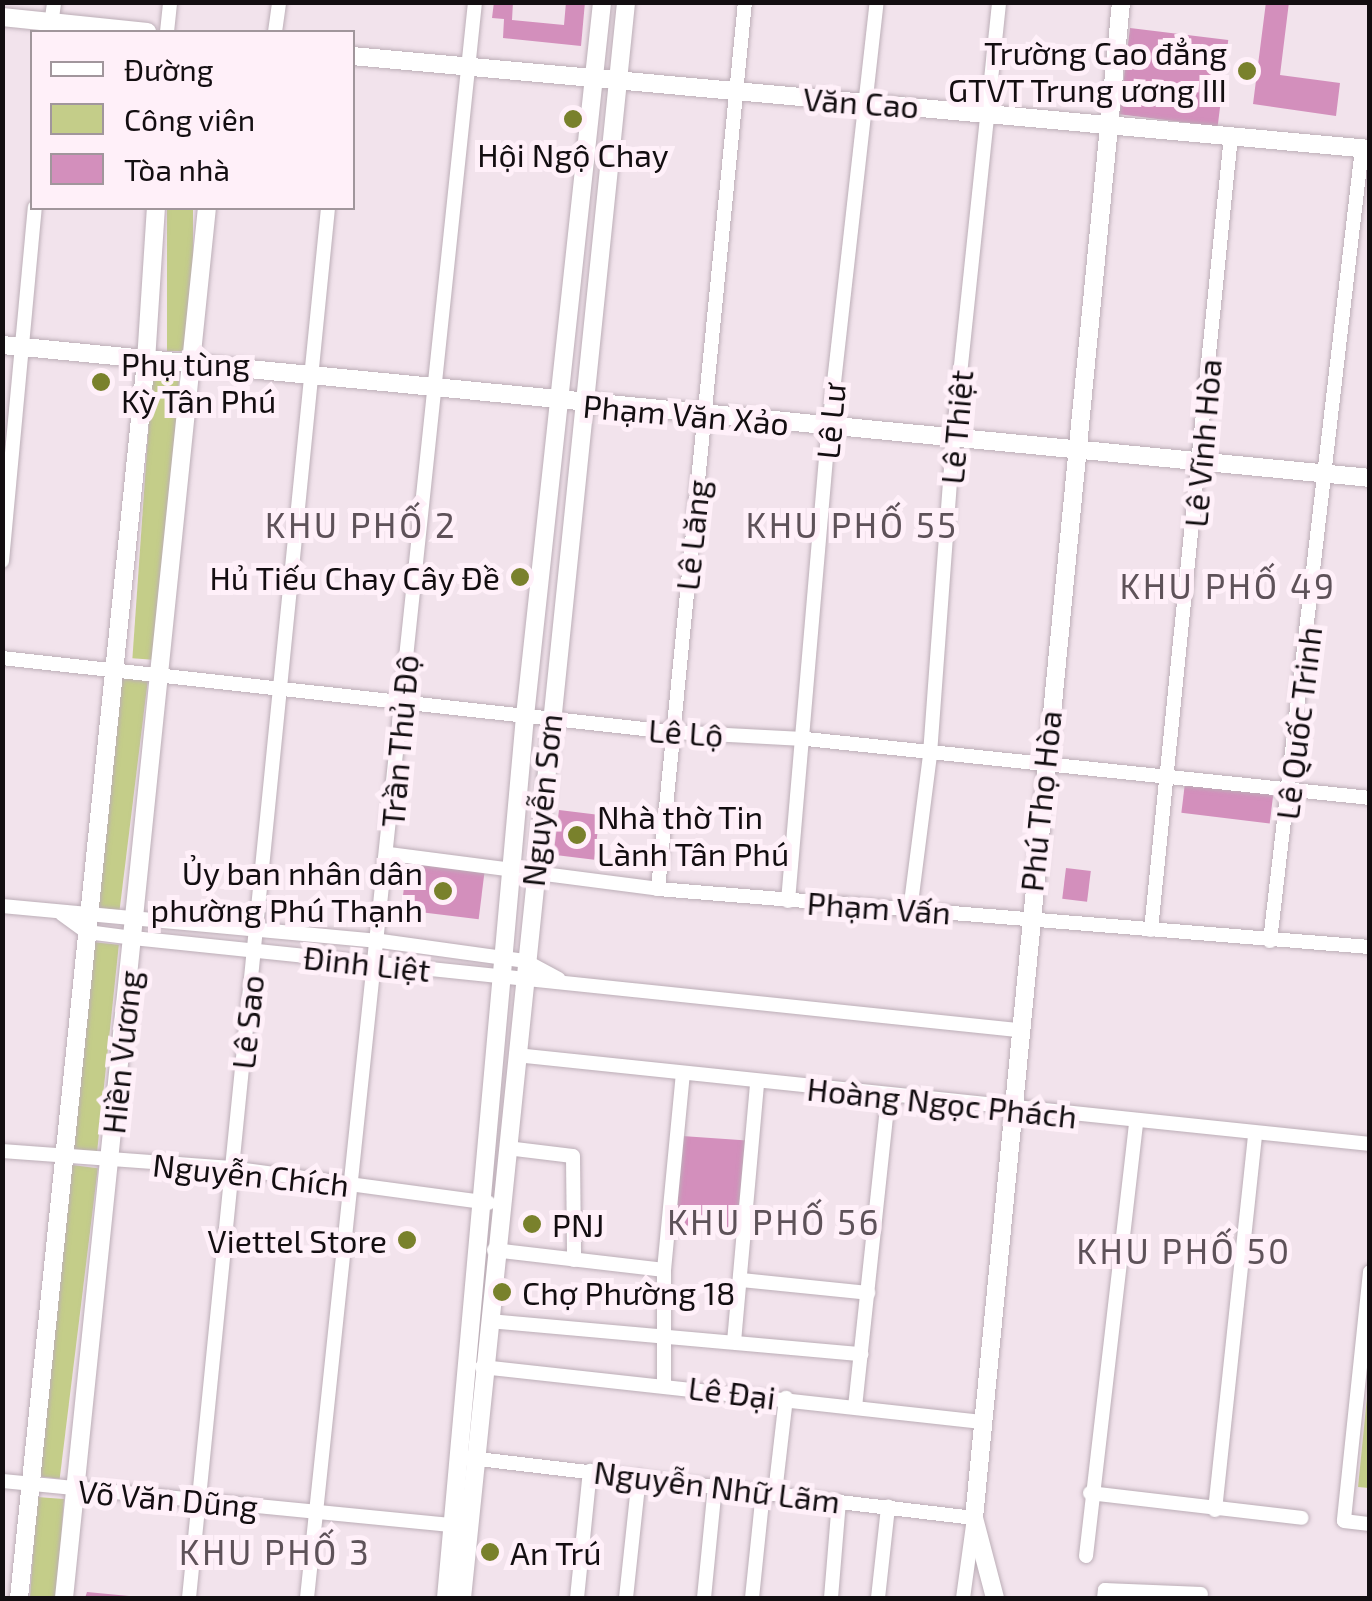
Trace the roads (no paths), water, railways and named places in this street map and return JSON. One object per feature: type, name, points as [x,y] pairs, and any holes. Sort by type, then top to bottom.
[{"type":"street","points":[[51,28],[54,2]]},
{"type":"street","points":[[167,30],[170,2]]},
{"type":"street","points":[[275,30],[279,2]]},
{"type":"street","name":"Trần Thủ Độ","points":[[308,1598],[381,941],[400,702],[475,2]]},
{"type":"street","name":"Nguyễn Sơn","points":[[446,1598],[454,1525],[490,1321],[494,1250],[490,1203],[507,1148],[516,1055],[514,868],[525,716],[602,2]]},
{"type":"street","name":"Nguyễn Sơn","points":[[516,960],[535,869],[548,719],[588,406],[626,2]]},
{"type":"street","name":"Lê Lăng","points":[[658,889],[745,2]]},
{"type":"street","name":"Lê Lư","points":[[788,901],[806,739],[828,427],[878,2]]},
{"type":"street","name":"Lê Thiệt","points":[[910,911],[930,754],[953,441],[999,2]]},
{"type":"street","name":"Phú Thọ Hòa","points":[[995,1598],[974,1518],[1009,1109],[1080,452],[1121,2]]},
{"type":"street","points":[[2,17],[51,28],[99,30]]},
{"type":"street","name":"Văn Cao","points":[[355,56],[469,64],[735,93],[988,110],[1366,148]]},
{"type":"street","name":"Lê Vĩnh Hòa","points":[[1151,930],[1170,775],[1230,134]]},
{"type":"street","name":"Lê Quốc Trinh","points":[[1270,940],[1366,148]]},
{"type":"street","points":[[2,560],[35,210]]},
{"type":"street","name":"Hiền Vương","points":[[19,1598],[146,361],[156,210]]},
{"type":"street","name":"Hiền Vương","points":[[64,1598],[207,210]]},
{"type":"street","name":"Lê Sao","points":[[189,1598],[328,210]]},
{"type":"street","name":"Phạm Văn Xảo","points":[[2,345],[588,406],[1370,478]]},
{"type":"street","name":"Lê Lộ","points":[[2,658],[114,667],[671,732],[806,739],[1370,798]]},
{"type":"street","name":"Phạm Vấn","points":[[390,854],[535,869],[658,889],[910,911],[1028,916],[1370,947]]},
{"type":"street","name":"Đinh Liệt","points":[[2,906],[62,914],[89,910],[381,941],[516,960],[559,979]]},
{"type":"street","name":"Đinh Liệt","points":[[62,914],[87,932],[134,938],[515,981],[559,979],[1017,1030]]},
{"type":"street","name":"Nguyễn Sơn","points":[[462,1598],[466,1458],[515,981]]},
{"type":"street","name":"Hoàng Ngọc Phách","points":[[516,1055],[1370,1144]]},
{"type":"street","points":[[664,1384],[664,1270],[683,1073]]},
{"type":"street","points":[[734,1342],[757,1082]]},
{"type":"street","points":[[855,1407],[888,1096]]},
{"type":"street","points":[[1086,1556],[1090,1493],[1136,1122]]},
{"type":"street","points":[[1215,1510],[1255,1133]]},
{"type":"street","points":[[507,1148],[573,1156],[574,1260]]},
{"type":"street","name":"Nguyễn Chích","points":[[2,1151],[232,1168],[490,1203]]},
{"type":"street","points":[[494,1250],[664,1270]]},
{"type":"street","points":[[1358,1523],[1370,1272]]},
{"type":"street","points":[[741,1280],[868,1293]]},
{"type":"street","points":[[490,1321],[862,1354]]},
{"type":"street","name":"Lê Đại","points":[[482,1367],[664,1384],[982,1422]]},
{"type":"street","points":[[752,1598],[786,1398]]},
{"type":"street","name":"Nguyễn Nhữ Lãm","points":[[466,1458],[974,1518]]},
{"type":"street","points":[[577,1598],[590,1471]]},
{"type":"street","points":[[626,1598],[639,1477]]},
{"type":"street","name":"Võ Văn Dũng","points":[[2,1481],[454,1525]]},
{"type":"street","points":[[704,1598],[715,1486]]},
{"type":"street","points":[[1090,1493],[1302,1518]]},
{"type":"street","points":[[830,1598],[839,1501]]},
{"type":"street","points":[[878,1598],[888,1507]]},
{"type":"street","points":[[963,1598],[974,1518]]},
{"type":"street","points":[[1104,1598],[1104,1590],[1201,1594]]},
{"type":"place","name":"Trường Cao đẳng GTVT Trung ương III","points":[[1247,71]]},
{"type":"place","name":"Hội Ngộ Chay","points":[[573,119]]},
{"type":"place","name":"Phụ tùng Kỳ Tân Phú","points":[[101,382]]},
{"type":"place","name":"Hủ Tiếu Chay Cây Đề","points":[[520,577]]},
{"type":"place","name":"Nhà thờ Tin Lành Tân Phú","points":[[577,835]]},
{"type":"place","name":"Ủy ban nhân dân phường Phú Thạnh","points":[[443,891]]},
{"type":"place","name":"PNJ","points":[[532,1224]]},
{"type":"place","name":"Viettel Store","points":[[407,1240]]},
{"type":"place","name":"Chợ Phường 18","points":[[502,1292]]},
{"type":"place","name":"An Trú","points":[[490,1552]]},
{"type":"district","name":"KHU PHỐ 2","points":[[361,524]]},
{"type":"district","name":"KHU PHỐ 55","points":[[852,524]]},
{"type":"district","name":"KHU PHỐ 49","points":[[1228,585]]},
{"type":"district","name":"KHU PHỐ 56","points":[[774,1221]]},
{"type":"district","name":"KHU PHỐ 50","points":[[1184,1250]]},
{"type":"district","name":"KHU PHỐ 3","points":[[275,1551]]}]
